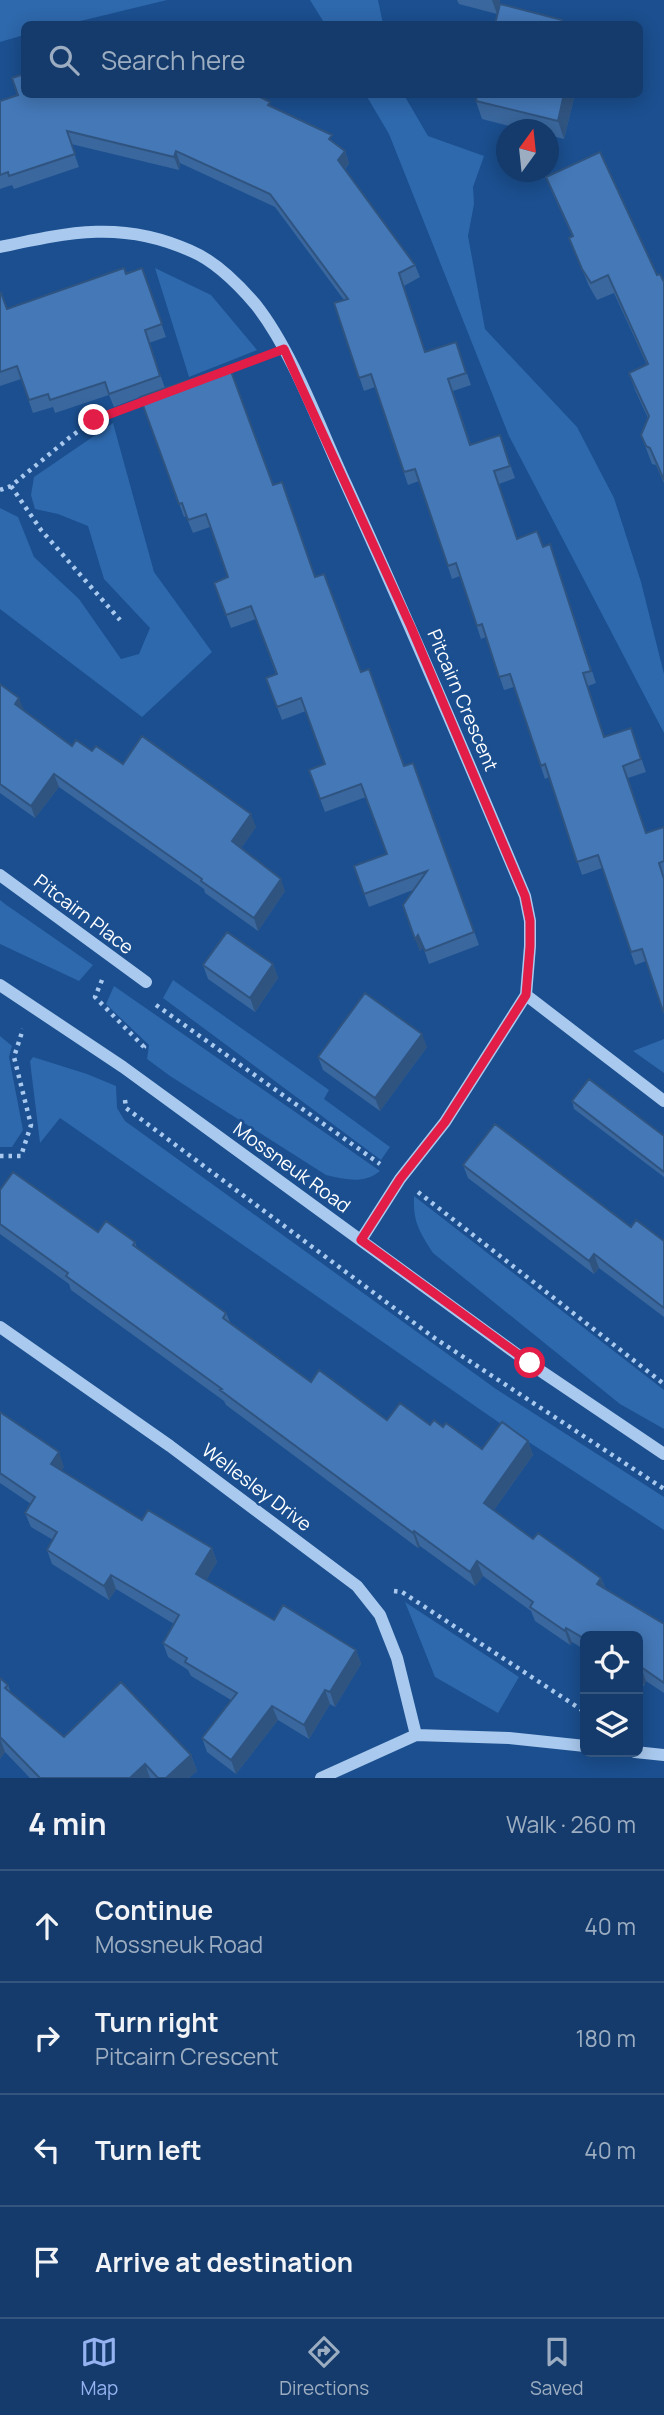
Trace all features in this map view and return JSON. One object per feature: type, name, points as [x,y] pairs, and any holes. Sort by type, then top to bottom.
[{"type":"street","name":"Pitcairn Crescent","points":[[0,247],[84,231],[134,233],[191,251],[215,265],[255,304],[284,349],[411,627],[525,896],[530,921],[526,995],[445,1122],[400,1179],[361,1240]]},
{"type":"street","name":"Pitcairn Place","points":[[0,875],[146,982]]},
{"type":"street","name":"Mossneuk Road","points":[[0,985],[32,1004],[530,1363],[664,1454]]},
{"type":"street","points":[[526,995],[664,1101]]},
{"type":"street","name":"Wellesley Drive","points":[[0,1326],[170,1446],[357,1586],[380,1615],[397,1658],[416,1735]]},
{"type":"street","points":[[321,1778],[416,1735],[509,1738],[580,1745]]},
{"type":"street","points":[[643,1753],[664,1755]]},
{"type":"path","points":[[221,373],[284,349]]},
{"type":"path","points":[[0,490],[11,486],[94,420],[158,397]]},
{"type":"path","points":[[11,486],[41,530],[120,620]]},
{"type":"path","points":[[0,1156],[21,1156],[31,1125],[15,1057],[32,1004]]},
{"type":"path","points":[[357,1586],[402,1592],[580,1709]]},
{"type":"shaded area","points":[[0,0],[167,0],[80,21],[21,21],[21,36],[0,42]]},
{"type":"shaded area","points":[[310,0],[378,0],[382,21],[323,21]]},
{"type":"shaded area","points":[[368,98],[406,98],[428,136],[484,156],[473,187],[474,204],[468,236],[485,329],[577,427],[614,498],[641,582],[664,674],[664,733],[509,436],[389,134]]},
{"type":"shaded area","points":[[155,268],[211,295],[257,350],[189,377]]},
{"type":"shaded area","points":[[113,423],[154,572],[212,652],[142,717],[0,609],[0,508],[18,517],[34,557],[79,599],[121,659],[139,654],[150,628],[104,579],[88,526],[58,514],[35,509],[31,495],[34,477]]},
{"type":"shaded area","points":[[0,900],[93,965],[79,981],[0,944]]},
{"type":"shaded area","points":[[173,980],[329,1090],[324,1099],[390,1147],[381,1160],[163,998]]},
{"type":"shaded area","points":[[114,986],[380,1171],[360,1179],[326,1175],[170,1076],[147,1059],[149,1045],[106,1004]]},
{"type":"shaded area","points":[[0,1036],[12,1046],[9,1057],[23,1130],[12,1147],[0,1147]]},
{"type":"shaded area","points":[[664,1039],[664,1073],[633,1051]]},
{"type":"shaded area","points":[[33,1057],[116,1086],[117,1108],[125,1121],[496,1389],[664,1497],[664,1530],[501,1424],[60,1118],[40,1143],[30,1061]]},
{"type":"shaded area","points":[[414,1196],[664,1390],[664,1429],[620,1404],[433,1253],[418,1226]]},
{"type":"shaded area","points":[[405,1602],[519,1677],[498,1713],[435,1677]]},
{"type":"building","points":[[500,4],[562,20],[562,21],[496,21]]},
{"type":"building","points":[[21,75],[21,98],[262,98],[270,102],[268,105],[332,135],[329,139],[345,151],[338,160],[415,265],[399,273],[425,352],[456,342],[466,373],[448,379],[470,445],[500,435],[510,466],[494,471],[517,539],[537,531],[543,547],[550,544],[591,671],[583,673],[604,737],[631,728],[641,759],[623,766],[646,833],[664,827],[664,861],[659,863],[664,879],[664,1011],[642,949],[631,952],[598,855],[577,862],[545,764],[541,766],[510,674],[499,677],[482,624],[477,626],[456,563],[448,566],[415,469],[404,472],[371,374],[359,378],[334,303],[348,299],[270,194],[176,151],[174,157],[67,131],[75,154],[9,176],[8,172],[0,175],[0,101],[18,95],[12,78]]},
{"type":"building","points":[[476,98],[563,98],[558,119],[476,101]]},
{"type":"building","points":[[600,152],[657,275],[660,274],[664,282],[664,480],[641,435],[649,416],[629,373],[648,364],[608,275],[591,283],[582,269],[569,238],[573,236],[548,182],[559,182],[559,171]]},
{"type":"building","points":[[124,268],[126,274],[142,268],[162,324],[145,330],[160,376],[109,394],[105,382],[50,400],[48,394],[29,400],[17,366],[0,372],[0,294],[7,309]]},
{"type":"building","points":[[229,366],[273,485],[282,482],[315,577],[324,574],[361,672],[369,669],[404,766],[413,763],[474,932],[425,951],[418,935],[415,939],[403,905],[427,871],[364,894],[354,866],[387,854],[361,784],[320,799],[309,770],[325,764],[301,698],[277,707],[266,678],[277,674],[251,606],[226,615],[214,583],[228,577],[206,514],[188,520],[182,503],[179,504],[140,397]]},
{"type":"building","points":[[0,684],[19,698],[15,704],[72,746],[76,740],[92,751],[96,746],[123,764],[142,736],[251,814],[232,841],[281,879],[254,918],[54,774],[31,806],[0,784]]},
{"type":"building","points":[[227,932],[273,964],[250,998],[203,965]]},
{"type":"building","points":[[365,993],[422,1034],[375,1098],[318,1057]]},
{"type":"building","points":[[589,1079],[664,1136],[664,1172],[572,1101]]},
{"type":"building","points":[[495,1124],[631,1227],[636,1220],[664,1241],[664,1308],[594,1254],[589,1261],[463,1165]]},
{"type":"building","points":[[13,1172],[98,1232],[106,1221],[135,1242],[133,1245],[226,1313],[223,1318],[311,1382],[319,1370],[387,1420],[400,1403],[430,1425],[434,1420],[443,1427],[446,1423],[482,1449],[502,1422],[528,1441],[484,1503],[533,1539],[538,1533],[601,1578],[597,1584],[664,1624],[664,1683],[643,1668],[643,1631],[580,1631],[580,1636],[566,1628],[565,1631],[530,1607],[533,1602],[477,1561],[470,1572],[414,1531],[413,1533],[66,1276],[68,1273],[0,1224],[0,1190]]},
{"type":"building","points":[[0,1412],[59,1452],[51,1464],[142,1520],[148,1510],[212,1548],[196,1574],[274,1620],[283,1605],[356,1650],[330,1692],[325,1690],[304,1725],[272,1706],[231,1760],[202,1738],[237,1693],[185,1662],[187,1658],[163,1643],[179,1615],[111,1575],[104,1586],[47,1550],[57,1532],[25,1513],[35,1497],[0,1473]]},
{"type":"building","points":[[0,1678],[8,1685],[5,1688],[64,1737],[121,1682],[191,1755],[166,1778],[158,1778],[145,1764],[130,1778],[40,1778],[0,1737]]},
{"type":"route","points":[[94,420],[284,349],[411,627],[525,896],[530,921],[526,995],[445,1122],[400,1179],[361,1240],[530,1363]]}]
